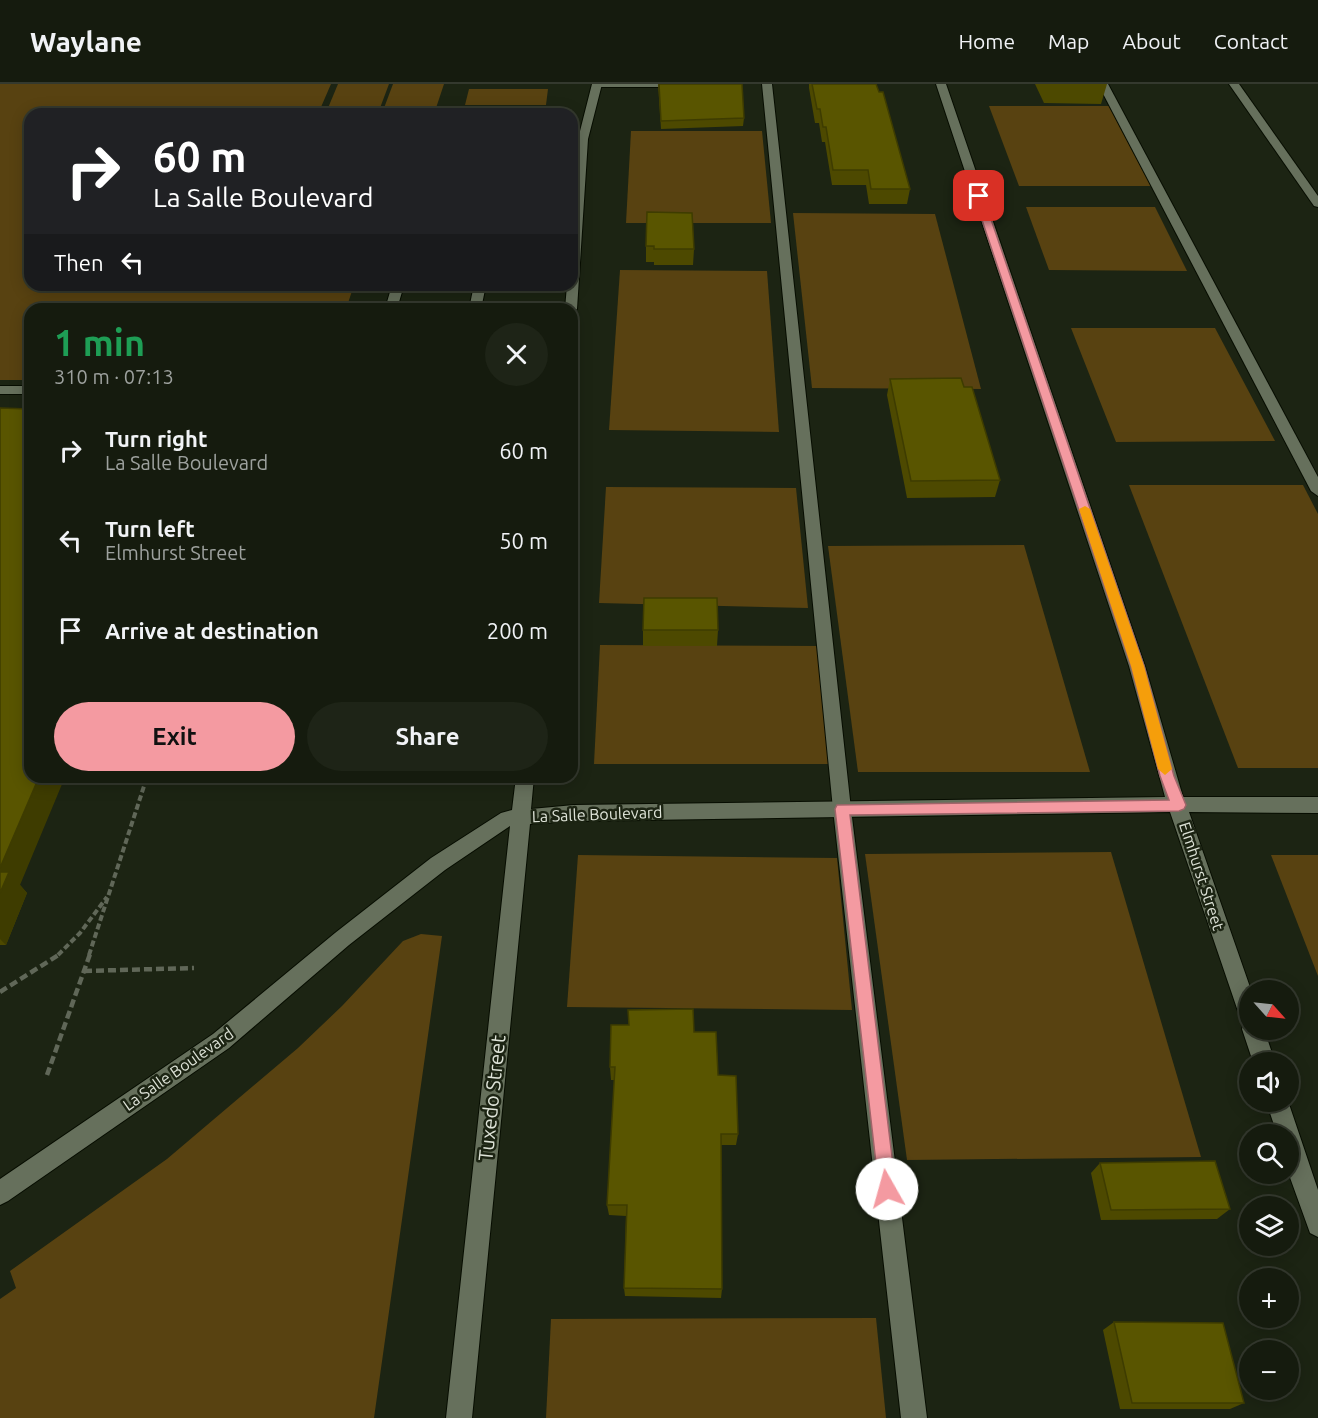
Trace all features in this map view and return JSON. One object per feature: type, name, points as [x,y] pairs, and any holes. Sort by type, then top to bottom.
[{"type":"street","points":[[578,136],[597,84],[702,84]]},
{"type":"street","points":[[767,84],[842,809],[914,1418]]},
{"type":"street","name":"Elmhurst Street","points":[[941,84],[1137,666],[1167,776],[1179,805],[1239,986]]},
{"type":"street","points":[[1103,84],[1318,491]]},
{"type":"street","points":[[1234,84],[1318,204]]},
{"type":"street","points":[[0,390],[24,390]]},
{"type":"street","name":"Tuxedo Street","points":[[459,1418],[524,783]]},
{"type":"street","name":"La Salle Boulevard","points":[[0,1193],[221,1041],[342,939],[438,864],[508,818],[574,813],[1318,805]]},
{"type":"street","points":[[1299,1168],[1318,1225]]},
{"type":"path","points":[[46,1075],[84,971],[145,783]]},
{"type":"path","points":[[0,992],[56,958],[80,933],[109,894]]},
{"type":"path","points":[[84,971],[194,968]]},
{"type":"shaded area","points":[[0,84],[331,84],[321,108],[24,108],[24,291],[352,291],[348,303],[24,303],[24,380],[0,380]]},
{"type":"shaded area","points":[[338,84],[389,84],[380,108],[328,108]]},
{"type":"shaded area","points":[[393,84],[444,84],[436,108],[384,108]]},
{"type":"shaded area","points":[[469,89],[548,89],[546,105],[465,105]]},
{"type":"shaded area","points":[[989,106],[1109,106],[1151,186],[1019,186]]},
{"type":"shaded area","points":[[631,131],[762,131],[771,223],[626,223]]},
{"type":"shaded area","points":[[1026,207],[1155,207],[1187,271],[1049,270]]},
{"type":"shaded area","points":[[793,213],[935,214],[981,389],[812,388]]},
{"type":"shaded area","points":[[620,270],[767,271],[779,432],[609,430]]},
{"type":"shaded area","points":[[1071,328],[1215,328],[1275,441],[1116,442]]},
{"type":"shaded area","points":[[1129,485],[1303,485],[1318,514],[1318,768],[1238,768]]},
{"type":"shaded area","points":[[606,487],[796,488],[808,608],[599,603]]},
{"type":"shaded area","points":[[1024,545],[1090,772],[858,772],[828,546]]},
{"type":"shaded area","points":[[600,645],[822,646],[835,764],[594,764]]},
{"type":"shaded area","points":[[1111,852],[1201,1157],[907,1160],[865,854]]},
{"type":"shaded area","points":[[578,855],[837,858],[852,1010],[567,1007]]},
{"type":"shaded area","points":[[1271,855],[1318,855],[1318,976]]},
{"type":"shaded area","points":[[421,934],[442,936],[374,1418],[0,1418],[0,1299],[16,1288],[10,1271],[167,1159],[298,1048],[342,1006],[403,941]]},
{"type":"shaded area","points":[[876,1318],[886,1418],[546,1418],[551,1319]]},
{"type":"building","points":[[659,84],[742,84],[744,118],[661,121]]},
{"type":"building","points":[[812,84],[876,84],[879,92],[883,92],[910,189],[871,189],[868,170],[833,170],[826,127],[823,127],[820,109],[817,109]]},
{"type":"building","points":[[647,212],[692,213],[694,249],[654,249],[654,246],[646,246]]},
{"type":"building","points":[[961,378],[964,387],[972,387],[1000,480],[911,481],[890,379]]},
{"type":"building","points":[[0,408],[24,409],[24,783],[36,783],[0,868]]},
{"type":"building","points":[[644,598],[717,598],[718,630],[643,630]]},
{"type":"building","points":[[0,872],[9,872],[0,893]]},
{"type":"building","points":[[693,1009],[694,1032],[716,1032],[718,1075],[736,1076],[738,1134],[721,1134],[722,1289],[624,1288],[627,1205],[607,1205],[615,1067],[610,1067],[611,1025],[629,1025],[628,1010]]},
{"type":"building","points":[[1215,1161],[1230,1209],[1111,1210],[1100,1163]]},
{"type":"building","points":[[1114,1322],[1223,1323],[1239,1384],[1239,1400],[1243,1400],[1244,1403],[1132,1403]]},
{"type":"slow traffic","points":[[1085,509],[1137,666],[1165,769]]},
{"type":"route","points":[[887,1189],[842,809],[1179,805],[1167,776],[1137,666],[979,196]]}]
